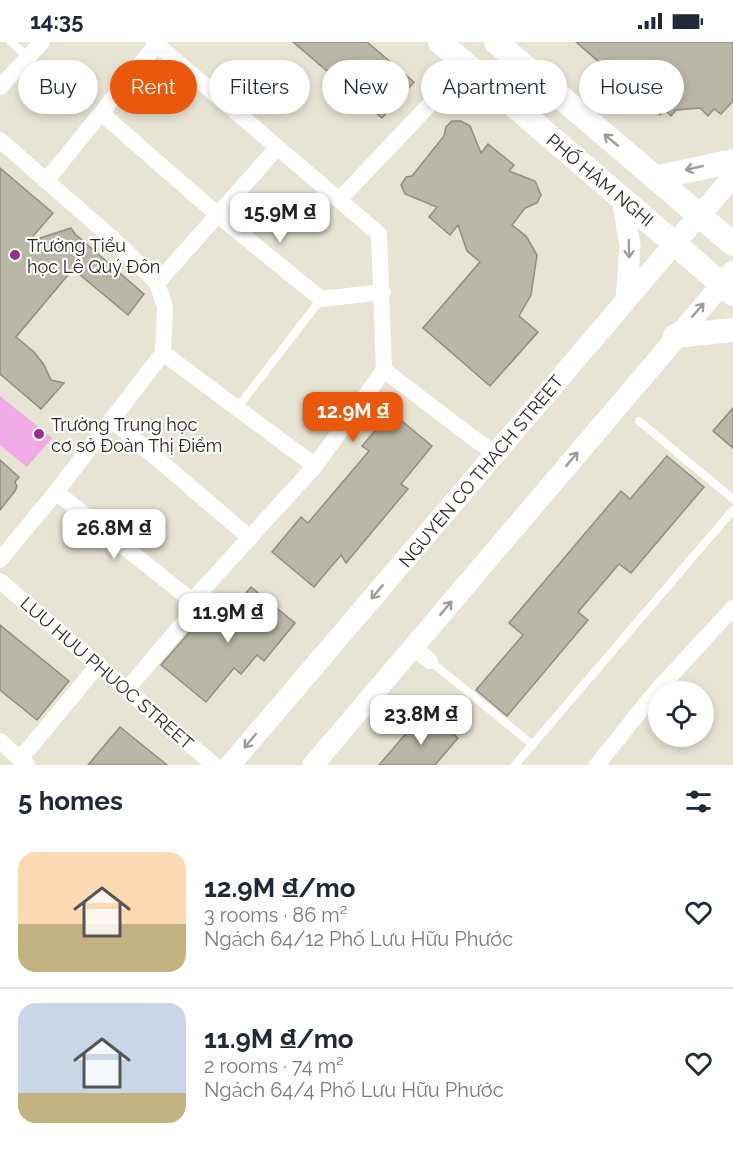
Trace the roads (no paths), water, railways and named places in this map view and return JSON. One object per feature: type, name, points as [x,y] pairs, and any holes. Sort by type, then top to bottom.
[{"type":"main road","name":"PHỐ HÀM NGHI","points":[[440,42],[461,60]]},
{"type":"main road","name":"PHỐ HÀM NGHI","points":[[496,42],[733,244]]},
{"type":"main road","name":"PHỐ HÀM NGHI","points":[[524,114],[675,243],[729,283]]},
{"type":"main road","points":[[656,178],[733,161]]},
{"type":"main road","points":[[675,336],[733,330]]},
{"type":"street","points":[[0,87],[42,42]]},
{"type":"street","points":[[46,181],[155,43],[379,234],[383,292],[384,370],[315,466],[192,601],[56,492]]},
{"type":"street","points":[[101,113],[218,215],[321,299],[383,292]]},
{"type":"street","points":[[340,199],[421,114]]},
{"type":"street","points":[[0,141],[122,247],[157,283],[165,307],[163,353],[56,492],[0,560]]},
{"type":"street","points":[[157,283],[277,148]]},
{"type":"street","name":"NGUYEN CO THACH STREET","points":[[230,765],[733,177]]},
{"type":"street","points":[[621,198],[630,246],[626,300]]},
{"type":"street","points":[[313,765],[675,336],[729,283]]},
{"type":"street","points":[[163,353],[315,466]]},
{"type":"street","points":[[384,370],[496,453]]},
{"type":"street","points":[[112,420],[250,538]]},
{"type":"street","name":"LUU HUU PHUOC STREET","points":[[0,580],[214,765]]},
{"type":"street","points":[[597,765],[652,696],[733,608]]},
{"type":"street","points":[[127,689],[187,619]]},
{"type":"street","points":[[413,647],[430,661]]},
{"type":"street","points":[[0,741],[24,762],[99,664]]},
{"type":"lane","points":[[11,42],[28,57]]},
{"type":"lane","points":[[238,407],[321,299]]},
{"type":"lane","points":[[639,421],[733,499]]},
{"type":"lane","points":[[515,765],[733,510]]},
{"type":"lane","points":[[430,661],[533,745]]},
{"type":"place","name":"Trường Tiểu học Lê Quý Đôn","points":[[15,255]]},
{"type":"place","name":"Trường Trung học cơ sở Đoàn Thị Điểm","points":[[39,434]]}]
